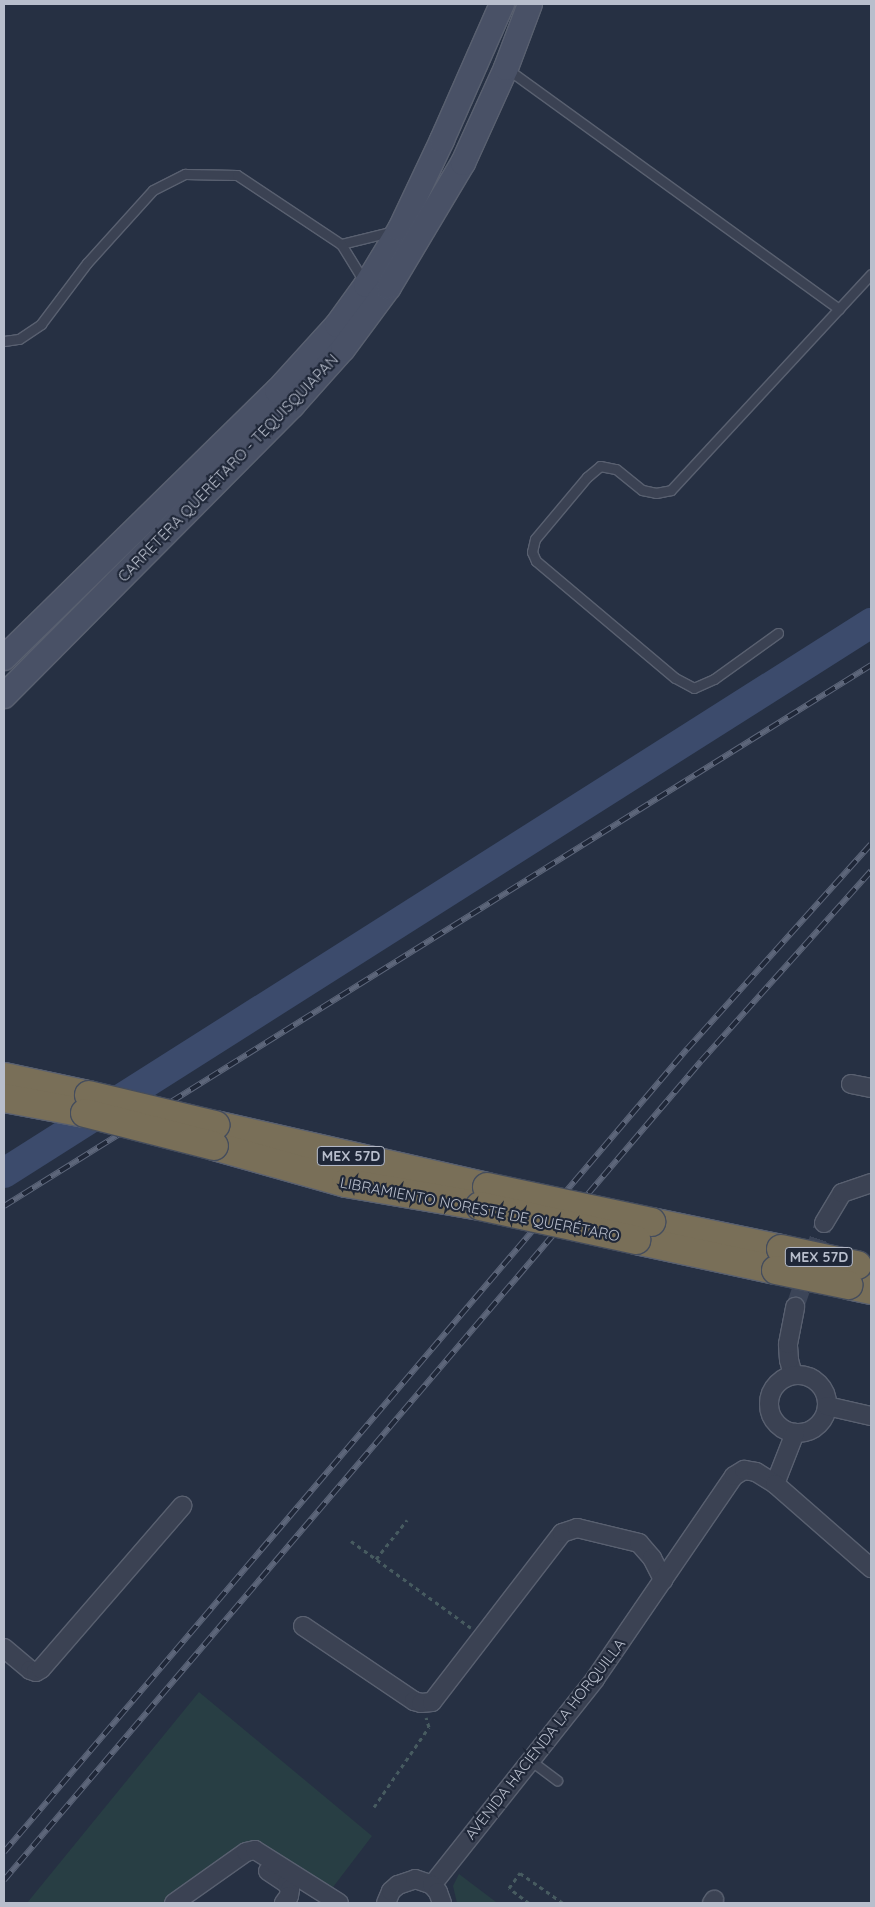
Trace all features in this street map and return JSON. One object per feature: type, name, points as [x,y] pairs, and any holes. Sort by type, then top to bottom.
[{"type":"highway","name":"LIBRAMIENTO NORESTE DE QUERÉTARO","points":[[4,1077],[87,1104],[214,1135],[483,1197],[862,1277]]},
{"type":"highway","name":"LIBRAMIENTO NORESTE DE QUERÉTARO","points":[[4,1098],[87,1104]]},
{"type":"main road","name":"CARRETERA QUERÉTARO - TEQUISQUIAPAN","points":[[4,658],[277,391],[337,325],[366,285],[400,229],[442,140],[502,4]]},
{"type":"main road","name":"CARRETERA QUERÉTARO - TEQUISQUIAPAN","points":[[4,696],[292,406],[343,349],[390,287],[463,163],[506,68],[530,4]]},
{"type":"street","points":[[851,1084],[871,1088]]},
{"type":"street","points":[[824,1223],[842,1193],[871,1183]]},
{"type":"street","points":[[793,1375],[789,1360],[788,1344],[795,1307]]},
{"type":"street","points":[[793,1375],[811,1378],[820,1385],[825,1394],[827,1406],[824,1417],[817,1426],[807,1431],[796,1433],[785,1430],[776,1423],[770,1413],[769,1402],[772,1391],[779,1382],[793,1375]]},
{"type":"street","points":[[827,1406],[871,1416]]},
{"type":"street","points":[[796,1433],[775,1484],[871,1568]]},
{"type":"street","name":"AVENIDA HACIENDA LA HORQUILLA","points":[[432,1885],[595,1679],[734,1476],[744,1470],[756,1472],[775,1484]]},
{"type":"street","points":[[4,1648],[30,1670],[36,1672],[41,1669],[182,1506]]},
{"type":"street","points":[[303,1626],[414,1701],[421,1703],[432,1702],[562,1533],[577,1528],[640,1543],[652,1558],[663,1580]]},
{"type":"street","points":[[174,1903],[246,1852],[255,1850],[339,1903]]},
{"type":"street","points":[[264,1868],[287,1884],[290,1889],[289,1896],[284,1903]]},
{"type":"street","points":[[386,1903],[391,1891],[406,1880],[415,1879],[432,1885],[438,1892],[442,1903]]},
{"type":"lane","points":[[506,68],[839,309]]},
{"type":"lane","points":[[4,341],[19,339],[41,324],[87,263],[153,190],[185,174],[237,175],[341,244],[366,285]]},
{"type":"lane","points":[[341,244],[400,229]]},
{"type":"lane","points":[[778,634],[714,679],[694,688],[675,678],[536,561],[532,552],[535,539],[587,477],[600,466],[616,469],[642,490],[656,493],[671,490],[871,274]]},
{"type":"lane","points":[[530,1760],[557,1780]]},
{"type":"path","points":[[376,1560],[407,1520]]},
{"type":"path","points":[[351,1541],[482,1635]]},
{"type":"path","points":[[374,1807],[429,1727],[421,1703]]},
{"type":"path","points":[[529,1903],[509,1888],[520,1873],[563,1903]]},
{"type":"green space","points":[[199,1692],[372,1836],[327,1895],[261,1849],[188,1903],[27,1903]]},
{"type":"green space","points":[[459,1874],[496,1902],[457,1903],[453,1886]]},
{"type":"waterway","points":[[4,1173],[871,623]]},
{"type":"tunnel","points":[[795,1307],[824,1223]]},
{"type":"railway","points":[[4,1206],[871,665]]},
{"type":"railway","points":[[4,1852],[687,1049],[871,844]]},
{"type":"railway","points":[[4,1880],[701,1061],[871,871]]}]
